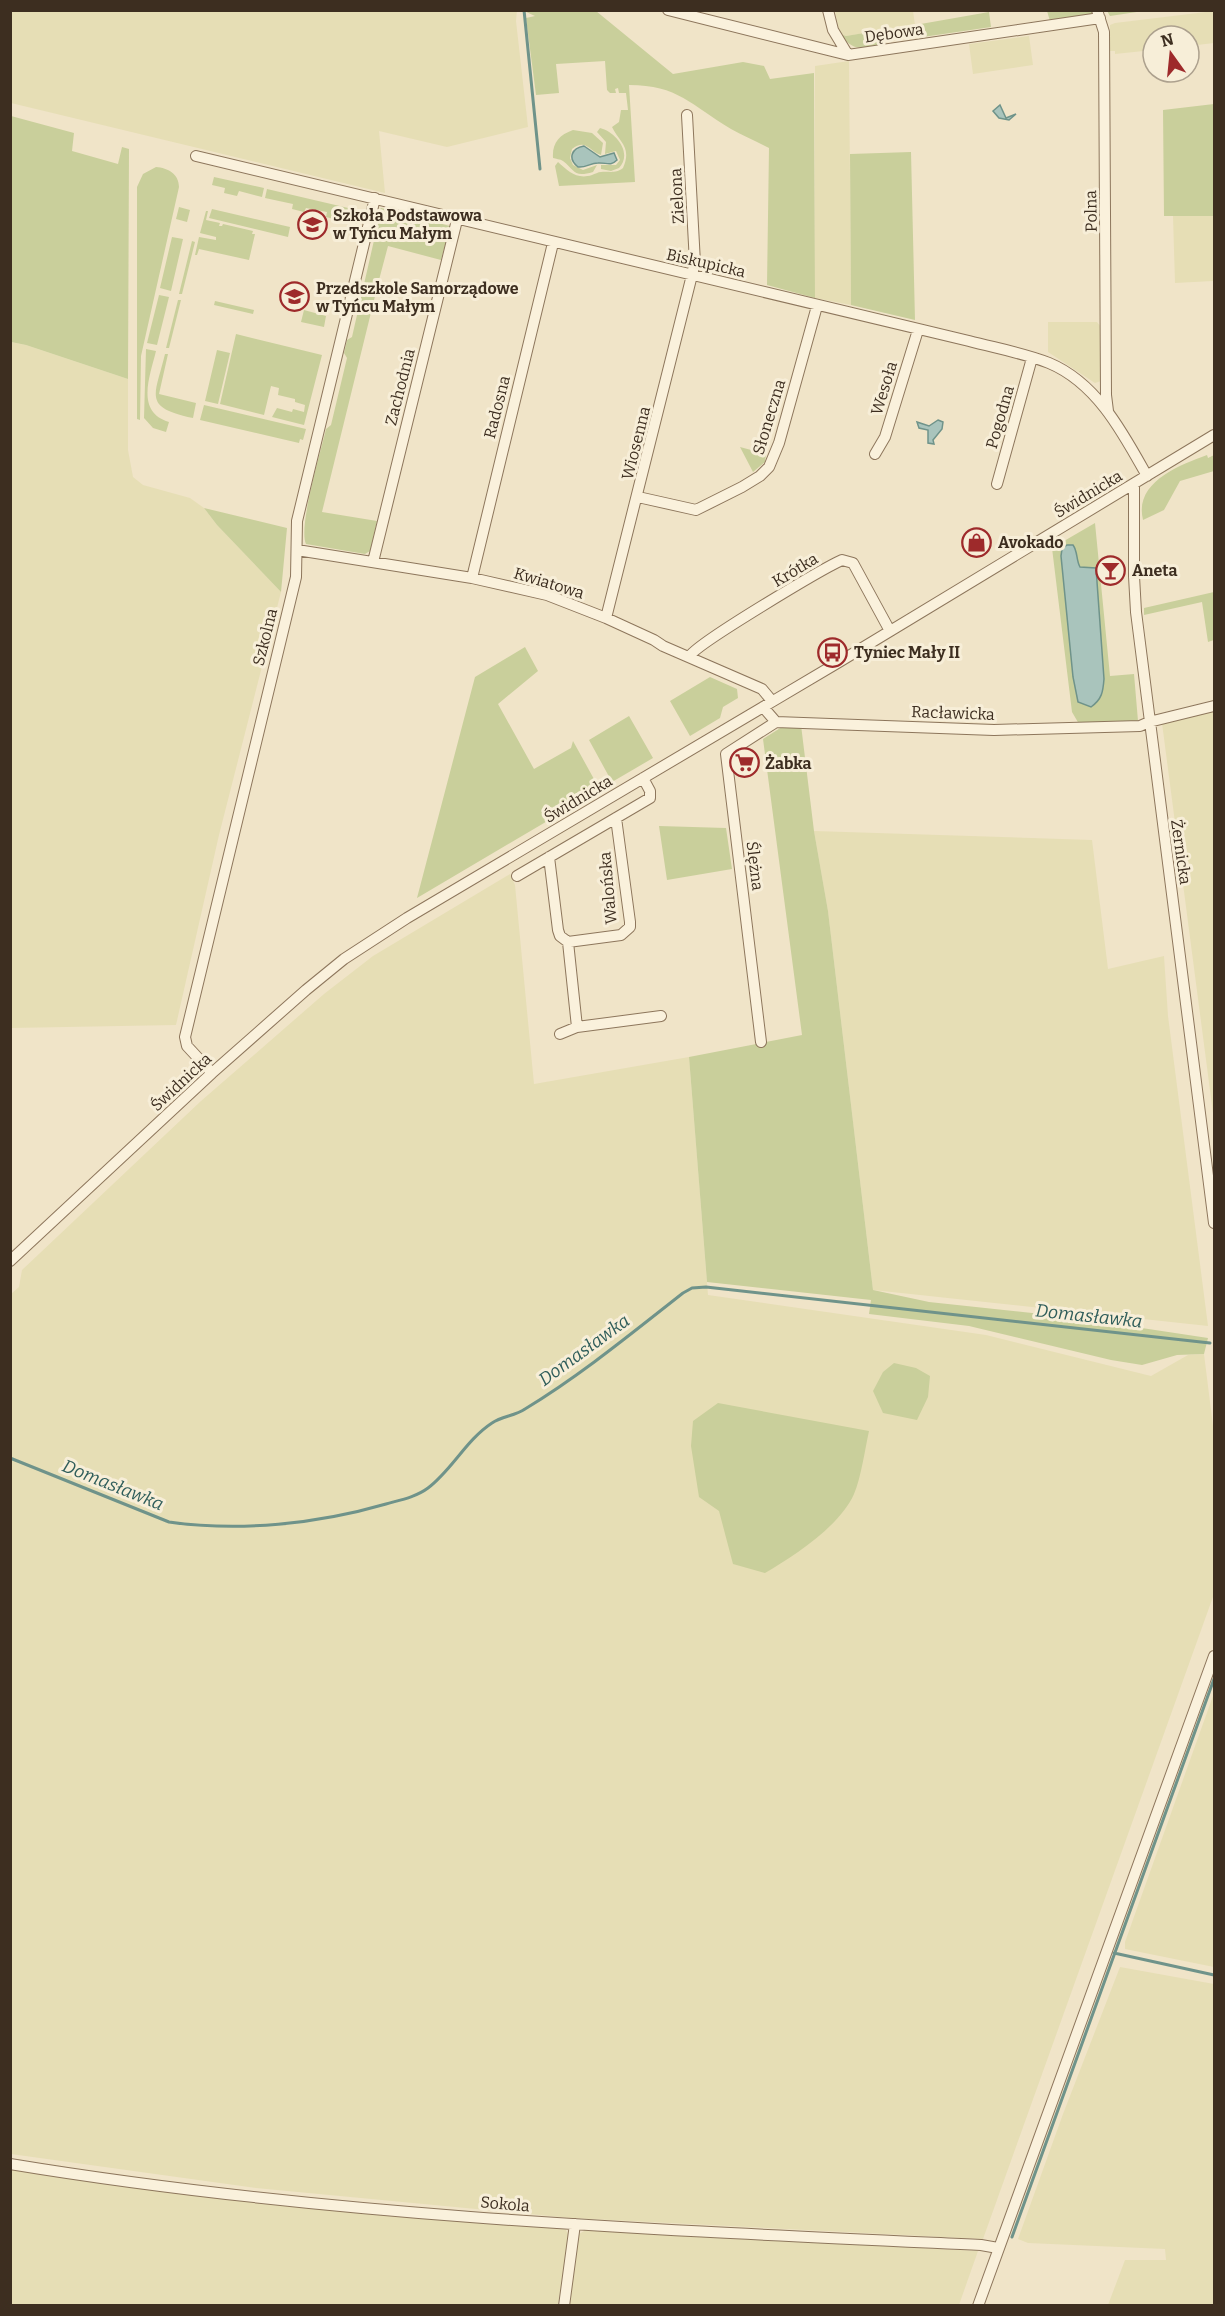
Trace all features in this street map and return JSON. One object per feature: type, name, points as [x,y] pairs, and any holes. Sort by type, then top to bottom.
[{"type":"street","points":[[668,10],[848,54]]},
{"type":"street","name":"Dębowa","points":[[828,10],[833,30],[848,54],[1099,14]]},
{"type":"street","name":"Polna","points":[[1099,14],[1104,32],[1106,395],[1108,412]]},
{"type":"street","name":"Zielona","points":[[687,115],[695,263],[693,276]]},
{"type":"street","name":"Biskupicka","points":[[201,158],[375,198],[1032,358],[1068,373],[1089,390],[1108,412],[1147,476]]},
{"type":"street","name":"Szkolna","points":[[212,1073],[187,1046],[185,1037],[296,576],[297,521],[375,198]]},
{"type":"street","name":"Zachodnia","points":[[373,562],[458,220]]},
{"type":"street","name":"Radosna","points":[[472,578],[553,243]]},
{"type":"street","name":"Wiosenna","points":[[606,618],[693,276]]},
{"type":"street","name":"Słoneczna","points":[[638,497],[696,510],[760,476],[769,466],[779,443],[817,306]]},
{"type":"street","name":"Wesoła","points":[[875,454],[885,437],[918,330]]},
{"type":"street","name":"Pogodna","points":[[997,484],[1032,358]]},
{"type":"street","name":"Świdnicka","points":[[10,1261],[212,1073],[344,959],[407,918],[890,632],[1215,435]]},
{"type":"street","name":"Żernicka","points":[[1134,484],[1134,576],[1149,722],[1215,1223]]},
{"type":"street","name":"Kwiatowa","points":[[297,550],[472,578],[547,595],[606,618],[654,639],[663,646],[762,689],[768,704]]},
{"type":"street","name":"Krótka","points":[[690,656],[693,651],[720,633],[842,560],[853,563],[890,632]]},
{"type":"street","points":[[768,704],[776,722]]},
{"type":"street","name":"Racławicka","points":[[776,722],[994,730],[1117,728],[1140,726],[1215,706]]},
{"type":"street","name":"Ślężna","points":[[761,1042],[726,754],[776,722]]},
{"type":"street","points":[[517,876],[650,798],[650,791],[643,778]]},
{"type":"street","name":"Walońska","points":[[567,942],[621,935],[630,927],[616,818]]},
{"type":"street","points":[[549,857],[558,930],[560,936],[567,942],[577,1027]]},
{"type":"street","points":[[560,1034],[577,1027],[662,1016]]},
{"type":"street","points":[[978,2306],[1215,1656]]},
{"type":"street","name":"Sokola","points":[[10,2164],[264,2198],[575,2224],[998,2248]]},
{"type":"street","points":[[564,2306],[575,2224]]},
{"type":"shaded area","points":[[517,10],[516,21],[528,127],[447,147],[379,131],[385,193],[11,103],[11,11]]},
{"type":"shaded area","points":[[835,11],[913,11],[915,25],[846,36],[840,34]]},
{"type":"shaded area","points":[[1214,11],[1214,43],[1201,45],[1201,24],[1141,24],[1141,51],[1115,54],[1115,51],[1110,51],[1110,25]]},
{"type":"shaded area","points":[[1029,36],[1033,65],[973,74],[969,44]]},
{"type":"shaded area","points":[[849,61],[851,305],[815,298],[815,66]]},
{"type":"shaded area","points":[[1173,216],[1214,216],[1214,335],[1213,281],[1175,283]]},
{"type":"shaded area","points":[[1048,322],[1097,322],[1101,327],[1101,381],[1095,383],[1048,352]]},
{"type":"shaded area","points":[[10,342],[26,345],[128,379],[128,450],[133,477],[143,485],[190,498],[204,508],[217,525],[281,592],[219,835],[176,1025],[11,1028]]},
{"type":"shaded area","points":[[1214,711],[1214,1121],[1162,723]]},
{"type":"shaded area","points":[[814,831],[1092,840],[1108,969],[1164,956],[1168,1016],[1208,1326],[873,1290],[828,911]]},
{"type":"shaded area","points":[[510,874],[515,885],[534,1084],[689,1057],[708,1295],[986,1335],[1151,1376],[1188,1355],[1204,1354],[1214,1434],[1214,1594],[983,2239],[571,2218],[256,2188],[11,2154],[11,1294],[19,1287],[22,1270],[201,1101],[324,994],[373,956]]},
{"type":"shaded area","points":[[1214,1693],[1214,1967],[1125,1949],[1125,1942]]},
{"type":"shaded area","points":[[1120,1967],[1214,1984],[1214,2305],[1108,2305],[1125,2260],[1166,2260],[1165,2249],[1028,2243],[1018,2239]]},
{"type":"shaded area","points":[[10,2169],[156,2190],[565,2228],[569,2236],[558,2305],[11,2305]]},
{"type":"shaded area","points":[[586,2230],[978,2251],[959,2305],[567,2306],[579,2234]]},
{"type":"green space","points":[[1107,10],[1150,10],[1110,16],[1107,11]]},
{"type":"green space","points":[[524,11],[596,11],[673,74],[743,62],[764,66],[770,79],[814,73],[815,298],[767,285],[769,148],[731,129],[672,93],[660,88],[629,85],[635,182],[559,186],[555,166],[558,162],[569,171],[582,176],[600,172],[615,172],[623,168],[626,150],[612,127],[619,122],[621,110],[628,110],[626,93],[619,93],[618,88],[615,89],[616,93],[610,93],[607,90],[605,61],[556,64],[559,93],[536,95],[526,18],[535,16]]},
{"type":"green space","points":[[1047,11],[1091,11],[1093,14],[1050,21]]},
{"type":"green space","points":[[989,12],[991,27],[916,38],[915,25]]},
{"type":"green space","points":[[882,30],[884,45],[865,48],[855,47],[840,34],[846,36]]},
{"type":"green space","points":[[1214,104],[1214,216],[1164,216],[1163,110]]},
{"type":"green space","points":[[11,116],[74,133],[72,151],[118,164],[122,147],[129,149],[128,379],[11,342]]},
{"type":"green space","points":[[600,128],[617,138],[623,150],[623,162],[619,168],[611,171],[601,169],[601,165],[616,165],[620,160],[616,151],[605,154],[606,142],[597,132]]},
{"type":"green space","points":[[573,130],[592,133],[603,143],[601,155],[584,145],[572,149],[570,158],[573,165],[583,170],[597,165],[593,172],[578,174],[563,161],[553,158],[557,140]]},
{"type":"green space","points":[[911,152],[915,320],[851,305],[850,154]]},
{"type":"green space","points":[[156,167],[172,172],[179,182],[179,187],[141,356],[140,420],[137,419],[137,187],[143,174]]},
{"type":"green space","points":[[214,177],[264,188],[262,197],[239,191],[237,196],[224,193],[225,188],[212,185]]},
{"type":"green space","points":[[267,189],[361,211],[357,225],[353,224],[354,219],[340,216],[338,220],[326,217],[327,212],[306,208],[304,212],[292,209],[293,204],[265,198]]},
{"type":"green space","points":[[179,207],[190,210],[187,222],[176,219]]},
{"type":"green space","points":[[381,208],[450,226],[441,260],[388,246],[379,280],[322,512],[377,521],[370,551],[365,554],[306,544],[304,535],[311,488],[326,429],[331,425],[347,358],[344,353],[347,340],[352,337],[375,236],[375,221]]},
{"type":"green space","points":[[212,209],[290,227],[288,237],[209,218]]},
{"type":"green space","points":[[206,211],[208,211],[206,220],[220,223],[219,226],[223,224],[253,231],[252,234],[255,234],[249,260],[199,249],[195,255],[199,237],[216,240],[216,237],[200,233]]},
{"type":"green space","points":[[172,237],[183,239],[171,291],[160,288]]},
{"type":"green space","points":[[192,241],[195,242],[182,294],[179,294]]},
{"type":"green space","points":[[159,295],[169,297],[157,345],[147,343]]},
{"type":"green space","points":[[178,300],[181,300],[169,348],[166,348]]},
{"type":"green space","points":[[215,301],[254,310],[253,314],[214,305]]},
{"type":"green space","points":[[304,310],[326,316],[324,327],[301,322]]},
{"type":"green space","points":[[236,334],[322,355],[304,425],[272,417],[277,408],[304,412],[305,405],[295,402],[295,399],[278,395],[279,388],[271,386],[264,415],[220,404]]},
{"type":"green space","points":[[146,349],[156,351],[149,382],[148,402],[158,417],[169,422],[166,432],[153,428],[144,418]]},
{"type":"green space","points":[[217,350],[230,353],[218,404],[205,401]]},
{"type":"green space","points":[[165,354],[168,354],[159,394],[196,403],[193,418],[166,409],[159,404],[156,398]]},
{"type":"green space","points":[[204,405],[306,429],[303,440],[300,439],[299,443],[200,420]]},
{"type":"green space","points":[[740,447],[766,454],[765,462],[753,472]]},
{"type":"green space","points":[[1207,455],[1208,458],[1214,455],[1214,471],[1180,481],[1164,510],[1143,520],[1142,507],[1151,486],[1171,471]]},
{"type":"green space","points":[[204,508],[287,528],[281,592],[217,525]]},
{"type":"green space","points":[[1095,523],[1110,676],[1134,674],[1138,721],[1079,724],[1072,712],[1052,548]],"holes":[[[1073,545],[1080,567],[1096,569],[1104,679]]]},
{"type":"green space","points":[[1214,592],[1214,640],[1208,642],[1202,602],[1144,615],[1144,608]]},
{"type":"green space","points":[[525,647],[538,671],[498,704],[534,769],[571,748],[573,741],[600,790],[417,898],[475,677]]},
{"type":"green space","points":[[710,677],[737,689],[738,698],[723,707],[720,718],[690,736],[670,701]]},
{"type":"green space","points":[[629,716],[653,758],[612,782],[589,740]]},
{"type":"green space","points":[[785,725],[801,725],[814,831],[828,911],[873,1290],[929,1302],[1069,1317],[1208,1338],[1204,1354],[1177,1355],[1142,1365],[1111,1360],[969,1326],[869,1314],[871,1300],[707,1282],[689,1057],[802,1035],[763,739]]},
{"type":"green space","points":[[659,826],[726,828],[732,869],[667,880]]},
{"type":"green space","points":[[894,1363],[916,1368],[930,1376],[928,1397],[917,1420],[883,1413],[873,1391],[883,1372]]},
{"type":"green space","points":[[718,1403],[869,1431],[859,1480],[847,1506],[815,1539],[765,1573],[733,1564],[719,1511],[699,1497],[691,1446],[693,1421]]},
{"type":"water","points":[[1000,105],[1006,118],[1016,114],[1009,120],[999,118],[993,111]]},
{"type":"water","points":[[584,146],[600,157],[614,153],[617,160],[610,164],[595,163],[578,167],[572,154],[576,149]]},
{"type":"water","points":[[938,420],[943,422],[942,429],[933,440],[934,444],[928,443],[928,430],[919,428],[917,422],[929,426]]},
{"type":"water","points":[[1067,545],[1073,545],[1076,550],[1080,567],[1096,568],[1104,679],[1101,695],[1091,707],[1078,702],[1073,677],[1061,556],[1062,549]]},
{"type":"waterway","points":[[524,10],[540,169]]},
{"type":"waterway","name":"Domasławka","points":[[10,1458],[169,1522],[251,1526],[306,1521],[360,1511],[408,1498],[428,1488],[483,1430],[546,1396],[692,1288],[706,1287],[1210,1343]]},
{"type":"waterway","points":[[1012,2237],[1214,1679]]},
{"type":"waterway","points":[[1114,1953],[1214,1975]]},
{"type":"place","name":"Szkoła Podstawowa w Tyńcu Małym","points":[[312,224]]},
{"type":"place","name":"Przedszkole Samorządowe w Tyńcu Małym","points":[[295,297]]},
{"type":"place","name":"Avokado","points":[[977,542]]},
{"type":"place","name":"Aneta","points":[[1111,570]]},
{"type":"place","name":"Tyniec Mały II","points":[[833,652]]},
{"type":"place","name":"Żabka","points":[[744,763]]}]
